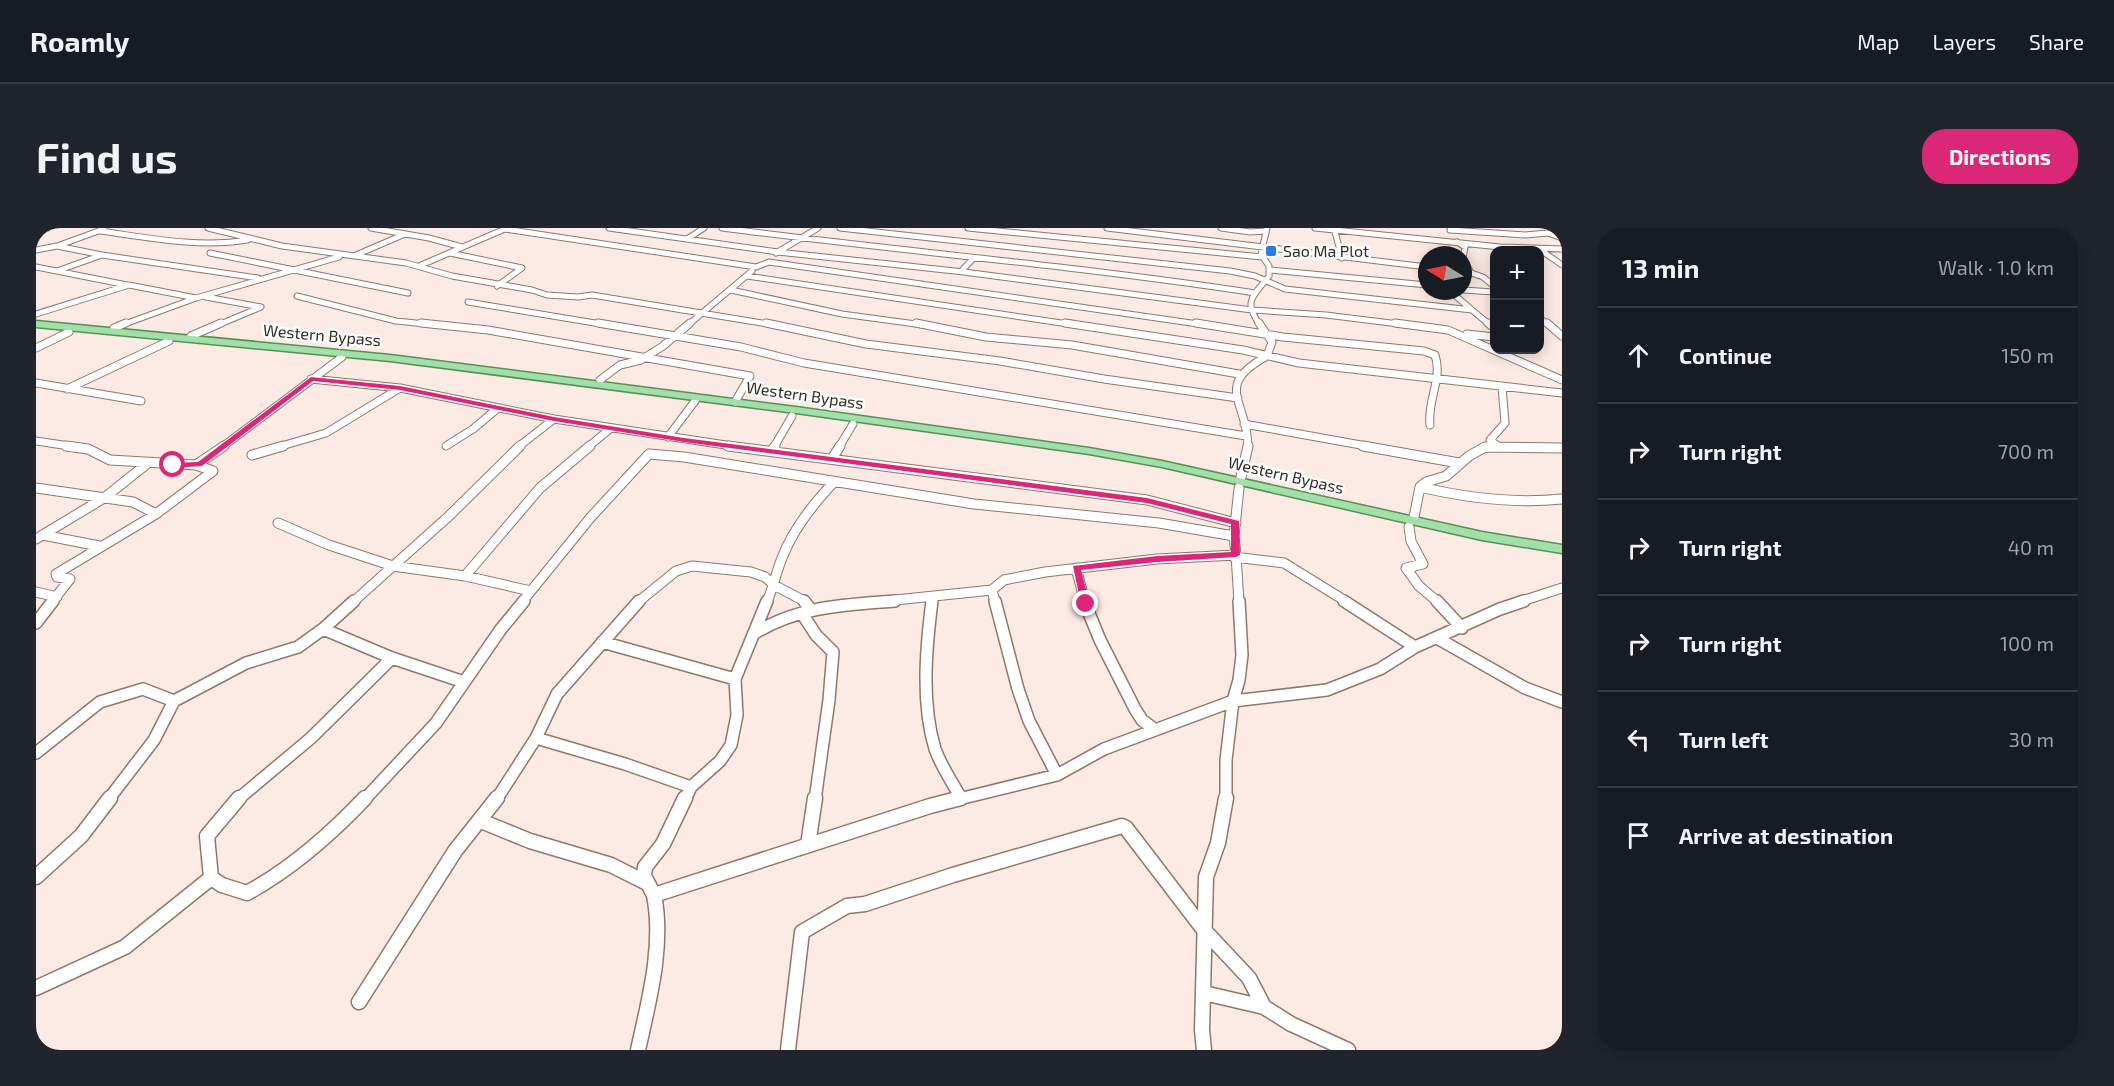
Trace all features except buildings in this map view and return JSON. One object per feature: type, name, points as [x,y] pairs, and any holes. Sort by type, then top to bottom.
[{"type":"main road","name":"Western Bypass","points":[[36,324],[390,358],[735,402],[1141,460],[1407,520],[1562,549]]},
{"type":"street","points":[[36,232],[48,228]]},
{"type":"street","points":[[36,250],[57,246],[106,228]]},
{"type":"street","points":[[208,228],[251,239],[342,256],[383,259],[497,286],[557,296],[592,295],[705,312],[820,333],[866,344],[1000,360],[1104,379],[1238,398]]},
{"type":"street","points":[[220,232],[230,228]]},
{"type":"street","points":[[371,228],[463,247]]},
{"type":"street","points":[[609,228],[778,252],[1104,289],[1252,310],[1316,314],[1427,326],[1490,337]]},
{"type":"street","points":[[687,239],[704,228]]},
{"type":"street","points":[[722,228],[1145,276],[1255,293]]},
{"type":"street","points":[[600,380],[620,365],[645,358],[676,336],[756,267],[798,238],[818,228]]},
{"type":"street","points":[[840,228],[1221,270],[1255,276],[1263,284],[1472,310]]},
{"type":"street","points":[[968,228],[1262,257]]},
{"type":"street","points":[[1107,228],[1227,242],[1262,249],[1418,266]]},
{"type":"street","points":[[1221,228],[1250,232],[1267,230],[1262,257],[1270,270]]},
{"type":"street","points":[[1315,228],[1498,246]]},
{"type":"street","points":[[1395,228],[1404,231],[1406,235],[1404,238]]},
{"type":"street","points":[[418,267],[506,229],[756,267],[769,262],[1269,335],[1431,353],[1435,355],[1440,366],[1439,380],[1428,416],[1430,424]]},
{"type":"street","points":[[1334,229],[1342,258]]},
{"type":"street","points":[[1450,229],[1525,235],[1548,233],[1562,238]]},
{"type":"street","points":[[1450,229],[1457,243],[1463,246]]},
{"type":"street","points":[[100,231],[182,243],[224,245],[251,239]]},
{"type":"street","points":[[352,256],[406,234]]},
{"type":"street","points":[[57,246],[102,255],[265,279]]},
{"type":"street","points":[[1544,249],[1562,249]]},
{"type":"street","points":[[210,253],[408,293]]},
{"type":"street","points":[[450,253],[522,268],[497,286]]},
{"type":"street","points":[[1544,253],[1562,266]]},
{"type":"street","points":[[56,272],[102,255]]},
{"type":"street","points":[[114,328],[200,297],[265,279],[286,270],[342,256]]},
{"type":"street","points":[[964,272],[963,269],[974,258]]},
{"type":"street","points":[[36,267],[261,307],[190,336]]},
{"type":"street","points":[[1268,356],[1272,342],[1252,310],[1251,298],[1263,284],[1270,270]]},
{"type":"street","points":[[1270,270],[1418,284]]},
{"type":"street","points":[[1472,272],[1490,284]]},
{"type":"street","points":[[747,276],[1243,350],[1299,363],[1562,393]]},
{"type":"street","points":[[36,314],[129,285]]},
{"type":"street","points":[[1103,309],[1104,289]]},
{"type":"street","points":[[731,290],[842,314],[903,321],[986,337],[1072,345],[1239,374]]},
{"type":"street","points":[[1472,291],[1490,292]]},
{"type":"street","points":[[297,296],[396,321],[488,330],[750,376],[735,402]]},
{"type":"street","points":[[551,302],[557,296]]},
{"type":"street","points":[[1460,300],[1490,325]]},
{"type":"street","points":[[468,302],[676,336],[873,375],[1246,435]]},
{"type":"street","points":[[538,312],[544,307]]},
{"type":"street","points":[[1544,322],[1562,336]]},
{"type":"street","points":[[36,348],[69,332]]},
{"type":"street","points":[[1458,333],[1562,380]]},
{"type":"street","points":[[1243,350],[1244,340]]},
{"type":"street","points":[[67,388],[169,341]]},
{"type":"street","points":[[1241,477],[1248,445],[1234,384],[1239,374],[1251,363],[1268,356]]},
{"type":"street","points":[[196,465],[210,457],[342,357]]},
{"type":"street","points":[[311,379],[400,388],[554,419],[668,437],[1147,500],[1236,523]]},
{"type":"street","points":[[36,383],[141,401]]},
{"type":"street","points":[[1497,446],[1490,440],[1496,437],[1505,423],[1502,387]]},
{"type":"street","points":[[252,455],[326,433],[400,388]]},
{"type":"street","points":[[668,437],[695,401]]},
{"type":"street","points":[[446,446],[473,429],[498,408]]},
{"type":"street","points":[[772,451],[792,416]]},
{"type":"street","points":[[36,877],[81,836],[154,740],[174,701],[246,663],[298,647],[323,629],[449,516],[517,448],[554,419]]},
{"type":"street","points":[[832,459],[853,424]]},
{"type":"street","points":[[1244,424],[1459,463]]},
{"type":"street","points":[[465,576],[540,488],[612,428]]},
{"type":"street","points":[[36,441],[88,449],[110,460],[196,465],[213,471],[156,514],[99,546],[56,574],[57,577],[69,579],[36,623]]},
{"type":"street","points":[[1414,517],[1420,487],[1426,482],[1446,476],[1459,463],[1485,447],[1562,448]]},
{"type":"street","points":[[211,878],[248,893],[278,876],[344,822],[436,723],[501,629],[531,591],[597,510],[649,454],[684,457],[974,504],[1159,523],[1234,536]]},
{"type":"street","points":[[40,537],[105,498],[148,463]]},
{"type":"street","points":[[638,1050],[658,918],[651,889],[644,876],[645,867],[663,844],[691,787],[720,762],[731,745],[737,715],[735,679],[761,626],[782,558],[795,531],[814,503],[834,482]]},
{"type":"street","points":[[1420,487],[1464,497],[1530,502],[1562,499]]},
{"type":"street","points":[[36,488],[133,502],[156,514]]},
{"type":"street","points":[[1203,1050],[1206,877],[1218,843],[1226,799],[1226,760],[1233,701],[1239,680],[1242,655],[1234,536],[1239,488]]},
{"type":"street","points":[[278,523],[328,545],[393,566],[465,576],[531,591]]},
{"type":"street","points":[[1409,527],[1411,541],[1423,564],[1406,568],[1419,586],[1439,603],[1462,628]]},
{"type":"street","points":[[40,537],[99,546]]},
{"type":"street","points":[[761,626],[819,607],[932,598],[992,590],[1004,580],[1076,568],[1157,559],[1235,556],[1284,563],[1292,567],[1415,647]]},
{"type":"street","points":[[359,1002],[455,851],[481,821],[536,738],[557,694],[647,593],[683,568],[692,566],[751,572],[765,577],[774,585],[806,602],[807,612],[816,635],[833,652],[829,700],[808,844]]},
{"type":"street","points":[[1076,568],[1086,604],[1100,640],[1135,709],[1142,720],[1154,729]]},
{"type":"street","points":[[481,821],[530,841],[611,865],[651,889],[961,798],[1057,775],[1104,749],[1233,701],[1327,690],[1380,669],[1415,647],[1462,628],[1500,609],[1562,588]]},
{"type":"street","points":[[992,590],[1029,721],[1057,775]]},
{"type":"street","points":[[36,592],[57,597]]},
{"type":"street","points":[[932,598],[927,650],[933,740],[939,757],[961,798]]},
{"type":"street","points":[[323,629],[392,658],[464,682]]},
{"type":"street","points":[[1437,638],[1526,688],[1562,702]]},
{"type":"street","points":[[602,642],[735,679]]},
{"type":"street","points":[[211,878],[207,836],[228,810],[311,738],[392,658]]},
{"type":"street","points":[[36,753],[100,702],[143,689],[174,701]]},
{"type":"street","points":[[536,738],[625,764],[691,787]]},
{"type":"street","points":[[788,1050],[802,932],[847,906],[864,904],[976,868],[1122,826],[1149,857],[1204,930],[1249,978],[1264,1007]]},
{"type":"street","points":[[36,988],[125,947],[211,878]]},
{"type":"street","points":[[1204,993],[1264,1007],[1291,1024],[1348,1050]]},
{"type":"place","name":"Sao Ma Plot","points":[[1271,251]]},
{"type":"route","points":[[173,465],[200,464],[311,379],[400,388],[554,419],[684,440],[1147,500],[1236,523],[1234,536],[1236,555],[1157,559],[1076,568],[1086,604]]}]
